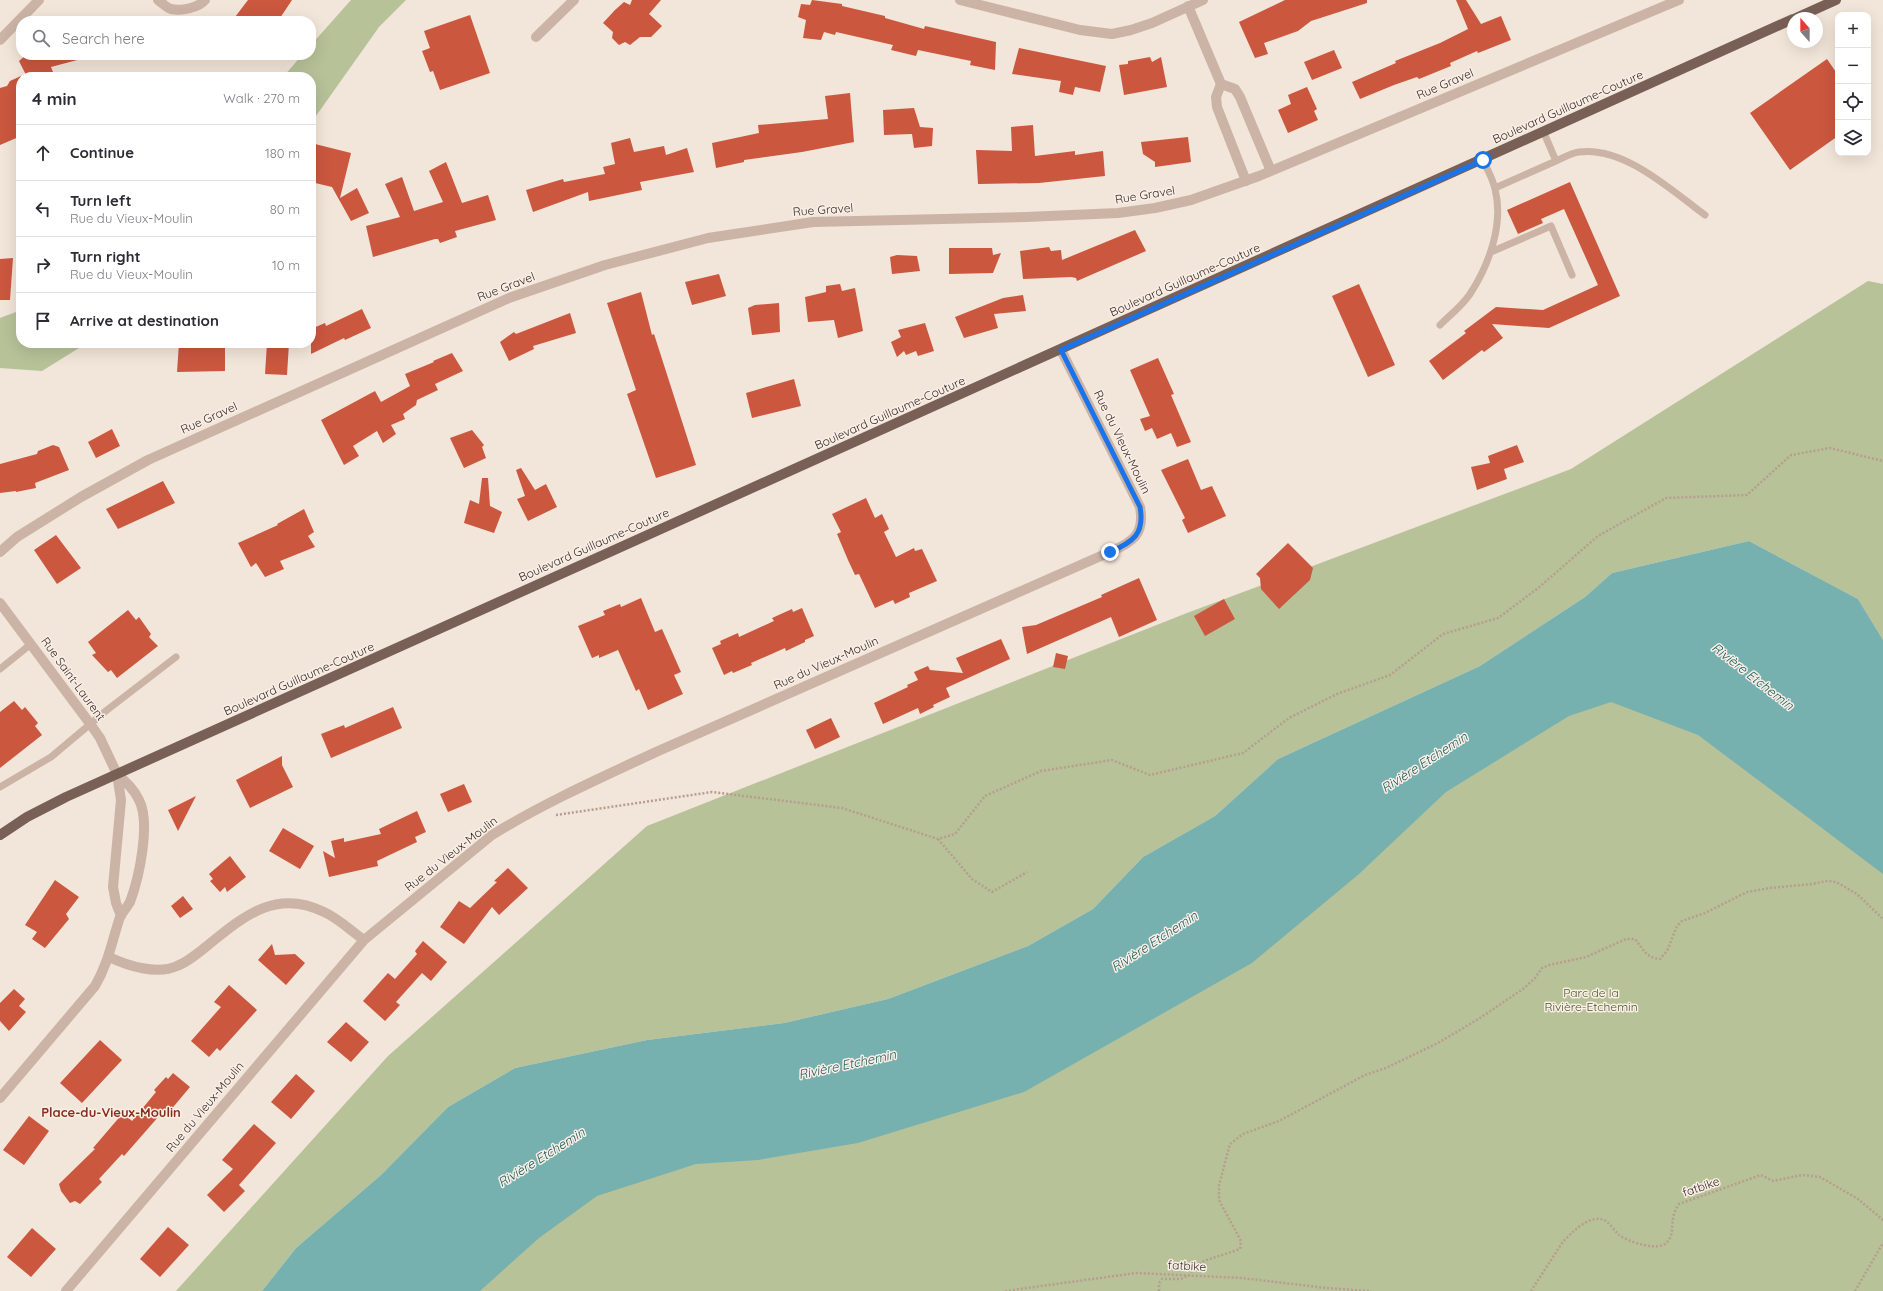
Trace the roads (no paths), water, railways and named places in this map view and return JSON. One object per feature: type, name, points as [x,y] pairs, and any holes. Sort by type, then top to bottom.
[{"type":"main road","points":[[1809,12],[1836,0]]},
{"type":"main road","name":"Boulevard Guillaume-Couture","points":[[0,835],[27,817],[117,774],[1787,23]]},
{"type":"street","points":[[23,16],[39,0]]},
{"type":"street","points":[[158,0],[170,9],[183,9],[193,7],[205,0]]},
{"type":"street","points":[[536,37],[574,0]]},
{"type":"street","points":[[964,0],[1080,30],[1112,34],[1138,28],[1203,0]]},
{"type":"street","name":"Rue Gravel","points":[[0,552],[17,537],[62,509],[148,460],[509,298],[605,265],[708,238],[813,222],[1026,217],[1118,213],[1155,208],[1191,200],[1271,171],[1679,0]]},
{"type":"street","points":[[1188,6],[1221,84],[1216,97],[1217,107],[1246,181]]},
{"type":"street","points":[[0,40],[16,24]]},
{"type":"street","points":[[1221,84],[1235,89],[1240,97],[1271,171]]},
{"type":"street","name":"Rue du Vieux-Moulin","points":[[66,1291],[364,940],[492,835],[582,786],[1125,545],[1138,534],[1142,519],[1140,507],[1061,350]]},
{"type":"street","name":"Rue Saint-Laurent","points":[[0,603],[100,738],[117,774]]},
{"type":"street","points":[[117,774],[121,800],[113,887],[116,903],[121,916]]},
{"type":"street","points":[[0,1098],[95,986],[104,971],[121,916],[130,902],[144,840],[140,802],[135,792],[117,774]]},
{"type":"street","points":[[109,957],[125,964],[160,970],[177,966],[195,956],[244,916],[263,908],[281,904],[300,904],[325,912],[364,940]]},
{"type":"lane","points":[[1544,133],[1556,161]]},
{"type":"lane","points":[[1495,188],[1578,152],[1606,154],[1622,159],[1647,173],[1705,215]]},
{"type":"lane","points":[[1440,325],[1469,296],[1491,252],[1496,233],[1498,207],[1495,188],[1483,160]]},
{"type":"lane","points":[[1491,252],[1551,226],[1572,275]]},
{"type":"lane","points":[[0,669],[31,644]]},
{"type":"lane","points":[[0,787],[51,757],[91,725],[107,710],[176,657]]},
{"type":"water","name":"Rivière Etchemin","points":[[1749,541],[1858,599],[1883,640],[1883,874],[1698,735],[1611,702],[1569,716],[1446,792],[1359,874],[1252,963],[1024,1092],[858,1143],[758,1160],[696,1164],[597,1196],[539,1238],[480,1291],[262,1291],[296,1248],[381,1175],[448,1107],[515,1068],[647,1040],[784,1023],[888,999],[1028,946],[1093,909],[1143,857],[1215,816],[1278,759],[1480,666],[1585,597],[1612,573]]},
{"type":"district","name":"Place-du-Vieux-Moulin","points":[[111,1112]]},
{"type":"park label","name":"Parc de la Rivière-Etchemin","points":[[1591,1000]]}]
